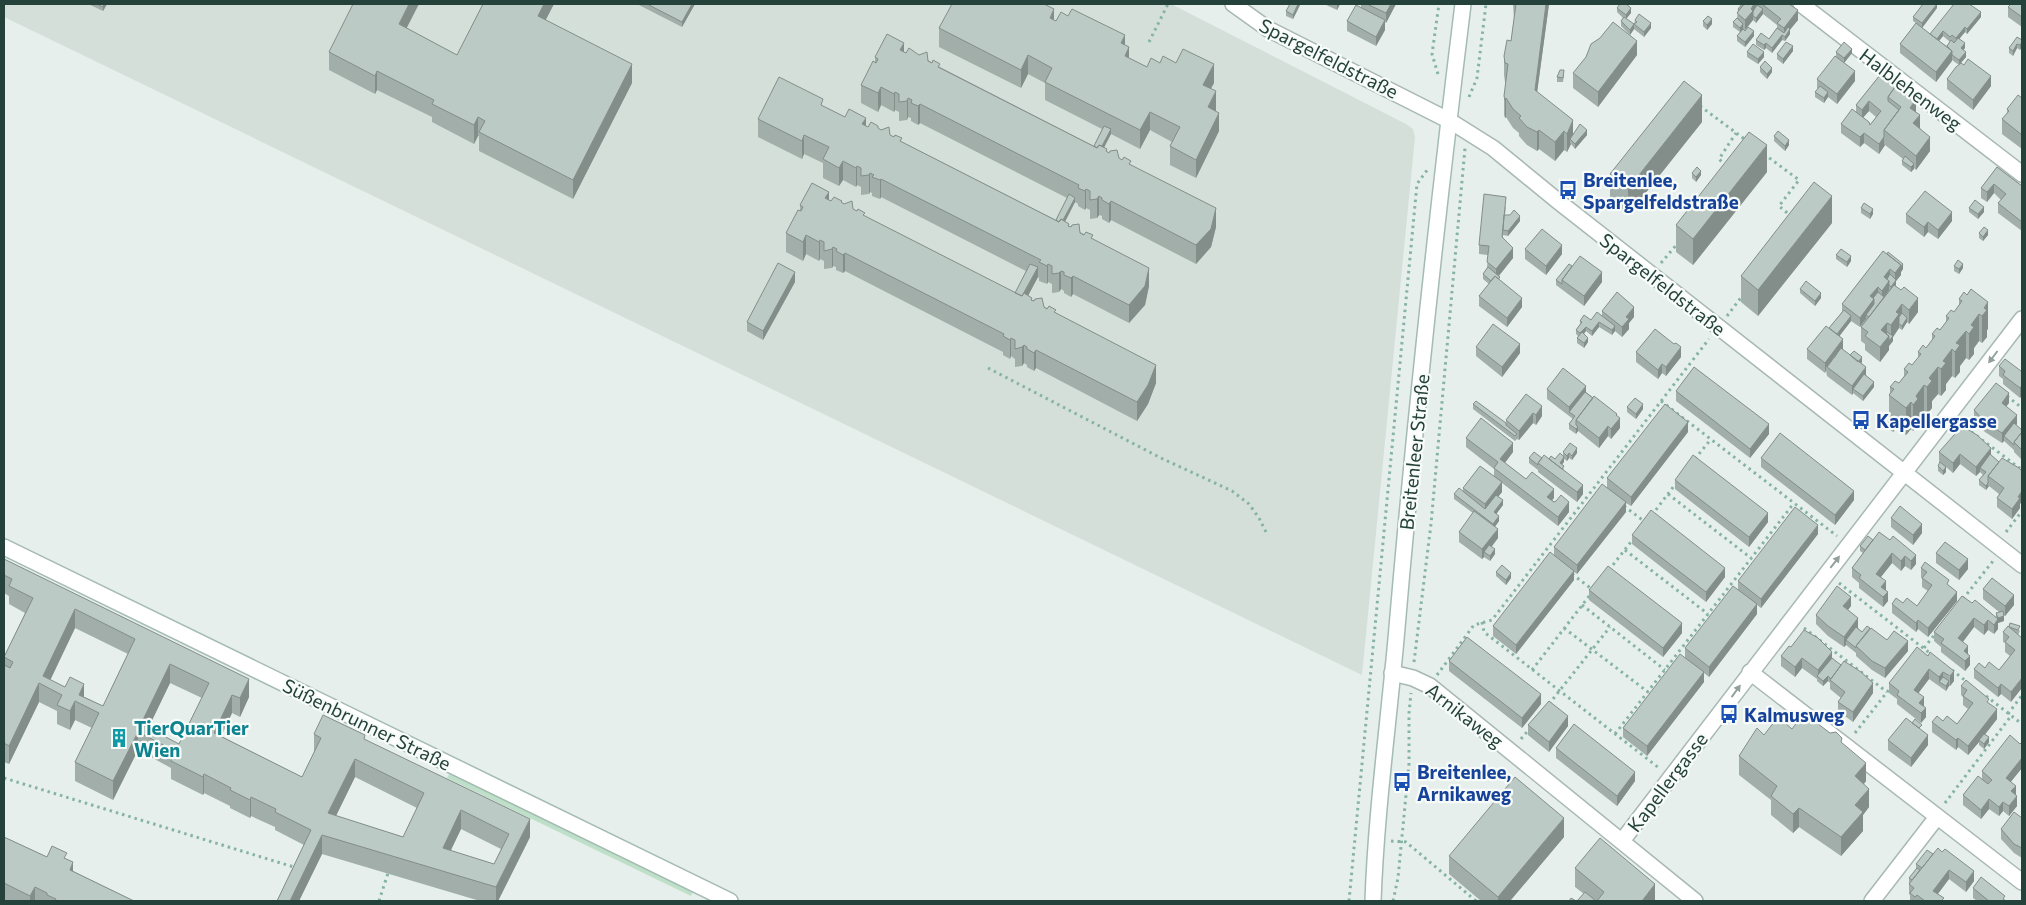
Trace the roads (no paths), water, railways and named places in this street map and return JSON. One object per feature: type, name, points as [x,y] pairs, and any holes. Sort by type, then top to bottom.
[{"type":"street","name":"Spargelfeldstraße","points":[[1233,4],[1268,29],[1450,121],[1494,148],[1718,327],[2022,565]]},
{"type":"street","name":"Breitenleer Straße","points":[[1373,901],[1376,840],[1428,314],[1463,4]]},
{"type":"street","name":"Halblehenweg","points":[[1801,4],[2022,174]]},
{"type":"street","name":"Kapellergasse","points":[[1622,841],[2022,319]]},
{"type":"street","name":"Süßenbrunner Straße","points":[[4,547],[730,901]]},
{"type":"street","points":[[1750,672],[2022,882]]},
{"type":"street","name":"Arnikaweg","points":[[1392,673],[1413,678],[1430,686],[1695,901]]},
{"type":"street","points":[[1872,901],[1936,816]]},
{"type":"place","name":"Breitenlee, Spargelfeldstraße","points":[[1568,190]]},
{"type":"place","name":"Kapellergasse","points":[[1861,420]]},
{"type":"place","name":"Kalmusweg","points":[[1729,714]]},
{"type":"place","name":"TierQuarTier Wien","points":[[119,738]]},
{"type":"place","name":"Breitenlee, Arnikaweg","points":[[1402,782]]}]
